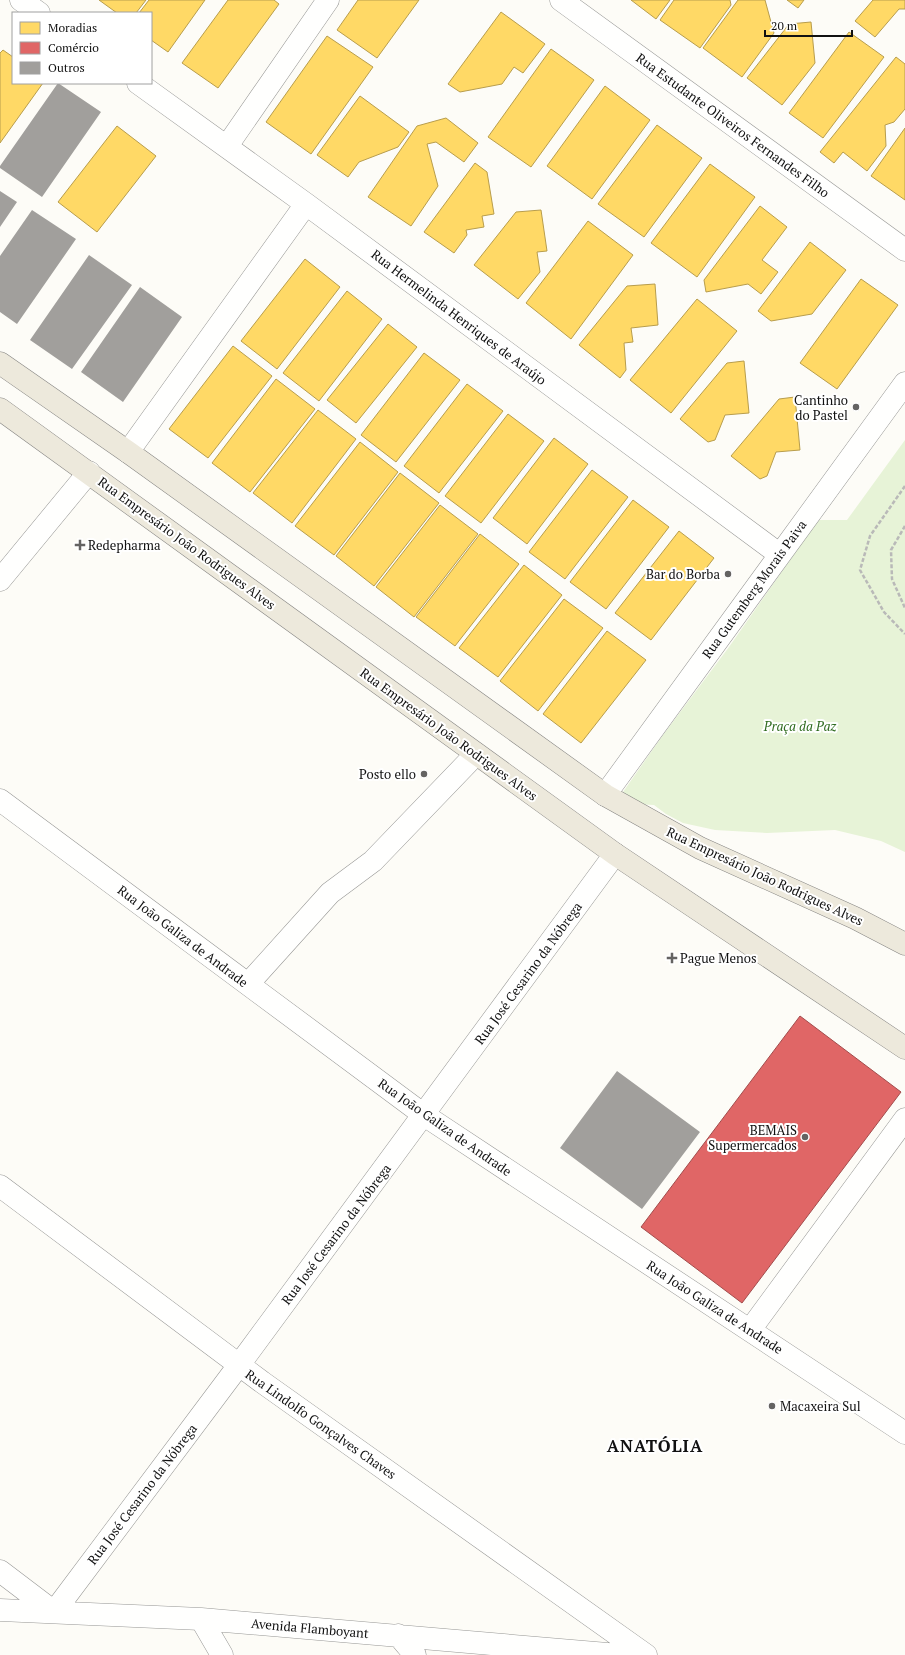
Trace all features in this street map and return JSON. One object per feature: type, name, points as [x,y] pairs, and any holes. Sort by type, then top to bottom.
[{"type":"main road","name":"Rua Empresário João Rodrigues Alves","points":[[0,363],[128,452],[605,795],[700,848],[855,918],[905,944]]},
{"type":"main road","name":"Rua Empresário João Rodrigues Alves","points":[[0,409],[615,854],[905,1048]]},
{"type":"street","points":[[21,0],[38,12]]},
{"type":"street","points":[[227,146],[328,0]]},
{"type":"street","name":"Rua Estudante Oliveiros Fernandes Filho","points":[[561,0],[905,250]]},
{"type":"street","name":"Rua Hermelinda Henriques de Araújo","points":[[139,84],[306,204],[779,554]]},
{"type":"street","points":[[128,452],[306,204]]},
{"type":"street","name":"Rua Gutemberg Morais Paiva","points":[[605,795],[779,554],[905,383]]},
{"type":"street","points":[[0,580],[89,472]]},
{"type":"street","points":[[248,984],[330,893],[373,861],[476,754]]},
{"type":"street","name":"Rua João Galiza de Andrade","points":[[0,800],[424,1115],[905,1433]]},
{"type":"street","name":"Rua José Cesarino da Nóbrega","points":[[54,1612],[239,1366],[615,854]]},
{"type":"street","points":[[750,1330],[905,1120]]},
{"type":"street","name":"Rua Lindolfo Gonçalves Chaves","points":[[0,1186],[239,1366],[646,1655]]},
{"type":"street","points":[[0,1571],[54,1612]]},
{"type":"street","name":"Avenida Flamboyant","points":[[0,1610],[200,1619],[619,1655]]},
{"type":"street","points":[[200,1619],[222,1655]]},
{"type":"street","points":[[398,1635],[415,1655]]},
{"type":"path","points":[[905,486],[870,536],[860,570],[884,612],[905,634]]},
{"type":"path","points":[[905,526],[891,550],[892,579],[905,608]]},
{"type":"green space","name":"Praça da Paz","points":[[905,440],[905,852],[881,841],[835,830],[767,833],[715,830],[683,823],[666,814],[654,805],[635,804],[623,792],[663,735],[729,647],[818,520],[847,520]]},
{"type":"building: Moradias","points":[[99,0],[146,0],[137,12],[116,12]]},
{"type":"building: Moradias","points":[[149,0],[205,0],[168,52],[152,41],[152,12],[140,12]]},
{"type":"building: Moradias","points":[[228,0],[274,0],[279,4],[218,88],[182,63]]},
{"type":"building: Moradias","points":[[358,0],[419,0],[377,58],[337,30]]},
{"type":"building: Moradias","points":[[631,0],[670,0],[656,19]]},
{"type":"building: Moradias","points":[[674,0],[730,0],[731,5],[700,48],[660,20]]},
{"type":"building: Moradias","points":[[738,0],[765,0],[774,33],[742,77],[703,48]]},
{"type":"building: Moradias","points":[[787,0],[804,0],[798,8]]},
{"type":"building: Moradias","points":[[873,0],[905,0],[905,9],[899,9],[875,37],[855,21]]},
{"type":"building: Moradias","points":[[501,12],[545,44],[523,73],[514,67],[502,84],[460,92],[448,84]]},
{"type":"building: Moradias","points":[[811,22],[815,63],[782,105],[747,78],[789,24]]},
{"type":"building: Moradias","points":[[849,32],[884,57],[823,138],[789,113]]},
{"type":"building: Moradias","points":[[327,36],[373,67],[311,154],[266,122]]},
{"type":"building: Moradias","points":[[551,49],[594,80],[531,167],[488,137]]},
{"type":"building: Moradias","points":[[3,50],[12,56],[12,84],[42,84],[0,143],[0,53]]},
{"type":"building: Moradias","points":[[896,57],[905,64],[905,109],[894,122],[885,125],[886,146],[867,171],[843,152],[834,163],[820,152]]},
{"type":"building: Moradias","points":[[605,86],[650,120],[592,199],[547,166]]},
{"type":"building: Moradias","points":[[360,96],[409,132],[398,147],[359,162],[348,177],[317,155]]},
{"type":"building: Moradias","points":[[446,118],[478,143],[464,162],[436,142],[427,144],[438,186],[411,226],[368,197],[417,126]]},
{"type":"building: Moradias","points":[[657,125],[702,158],[644,237],[598,204]]},
{"type":"building: Moradias","points":[[117,126],[156,156],[97,232],[58,202]]},
{"type":"building: Moradias","points":[[905,128],[905,200],[871,176]]},
{"type":"building: Moradias","points":[[475,163],[487,172],[494,214],[482,216],[484,227],[466,230],[467,235],[454,253],[424,232]]},
{"type":"building: Moradias","points":[[710,164],[755,197],[697,277],[651,243]]},
{"type":"building: Moradias","points":[[760,206],[787,227],[762,260],[778,272],[761,294],[748,284],[706,292],[704,280]]},
{"type":"building: Moradias","points":[[541,210],[547,251],[537,252],[540,272],[518,299],[474,265],[516,212]]},
{"type":"building: Moradias","points":[[588,221],[633,255],[571,339],[526,303]]},
{"type":"building: Moradias","points":[[810,242],[846,270],[812,314],[771,321],[758,311]]},
{"type":"building: Moradias","points":[[305,259],[340,287],[277,369],[241,341]]},
{"type":"building: Moradias","points":[[861,279],[898,305],[837,389],[800,363]]},
{"type":"building: Moradias","points":[[655,284],[658,325],[631,328],[633,342],[624,343],[626,370],[620,378],[579,345],[627,286]]},
{"type":"building: Moradias","points":[[347,291],[382,319],[319,401],[283,373]]},
{"type":"building: Moradias","points":[[697,299],[737,331],[671,413],[630,380]]},
{"type":"building: Moradias","points":[[388,324],[417,347],[356,423],[327,400]]},
{"type":"building: Moradias","points":[[233,346],[272,376],[208,458],[169,429]]},
{"type":"building: Moradias","points":[[424,353],[460,380],[396,462],[361,435]]},
{"type":"building: Moradias","points":[[744,361],[749,413],[725,415],[715,440],[708,442],[680,419],[727,363]]},
{"type":"building: Moradias","points":[[276,379],[315,409],[250,492],[212,463]]},
{"type":"building: Moradias","points":[[467,384],[503,411],[439,493],[404,466]]},
{"type":"building: Moradias","points":[[795,397],[800,450],[776,452],[767,476],[760,479],[731,456],[779,399]]},
{"type":"building: Moradias","points":[[318,410],[356,439],[292,523],[253,493]]},
{"type":"building: Moradias","points":[[508,414],[544,441],[481,523],[445,496]]},
{"type":"building: Moradias","points":[[554,438],[588,464],[527,544],[493,518]]},
{"type":"building: Moradias","points":[[360,442],[398,472],[334,555],[295,526]]},
{"type":"building: Moradias","points":[[592,470],[628,497],[565,579],[529,552]]},
{"type":"building: Moradias","points":[[400,473],[439,503],[374,586],[336,556]]},
{"type":"building: Moradias","points":[[633,500],[669,527],[606,609],[570,582]]},
{"type":"building: Moradias","points":[[440,505],[478,534],[414,617],[376,587]]},
{"type":"building: Moradias","points":[[679,531],[714,558],[651,640],[615,613]]},
{"type":"building: Moradias","points":[[480,534],[519,564],[455,646],[416,617]]},
{"type":"building: Moradias","points":[[524,565],[562,595],[498,677],[459,648]]},
{"type":"building: Moradias","points":[[564,599],[603,628],[538,711],[500,681]]},
{"type":"building: Moradias","points":[[607,631],[646,660],[581,743],[543,714]]},
{"type":"building: Comércio","points":[[800,1016],[901,1092],[742,1303],[641,1227]]},
{"type":"building: Outros","points":[[57,84],[101,112],[42,197],[0,168]]},
{"type":"building: Outros","points":[[0,191],[17,202],[0,227]]},
{"type":"building: Outros","points":[[32,210],[76,239],[17,324],[0,312],[0,256]]},
{"type":"building: Outros","points":[[89,255],[132,285],[72,369],[30,340]]},
{"type":"building: Outros","points":[[140,287],[182,317],[123,402],[81,372]]},
{"type":"building: Outros","points":[[617,1071],[700,1132],[642,1209],[560,1148]]},
{"type":"place","name":"Cantinho do Pastel","points":[[856,407]]},
{"type":"place","name":"Redepharma","points":[[80,545]]},
{"type":"place","name":"Bar do Borba","points":[[728,574]]},
{"type":"place","name":"Posto ello","points":[[424,774]]},
{"type":"place","name":"Pague Menos","points":[[672,958]]},
{"type":"place","name":"BEMAIS Supermercados","points":[[805,1137]]},
{"type":"place","name":"Macaxeira Sul","points":[[772,1406]]},
{"type":"district","name":"ANATÓLIA","points":[[655,1445]]}]
